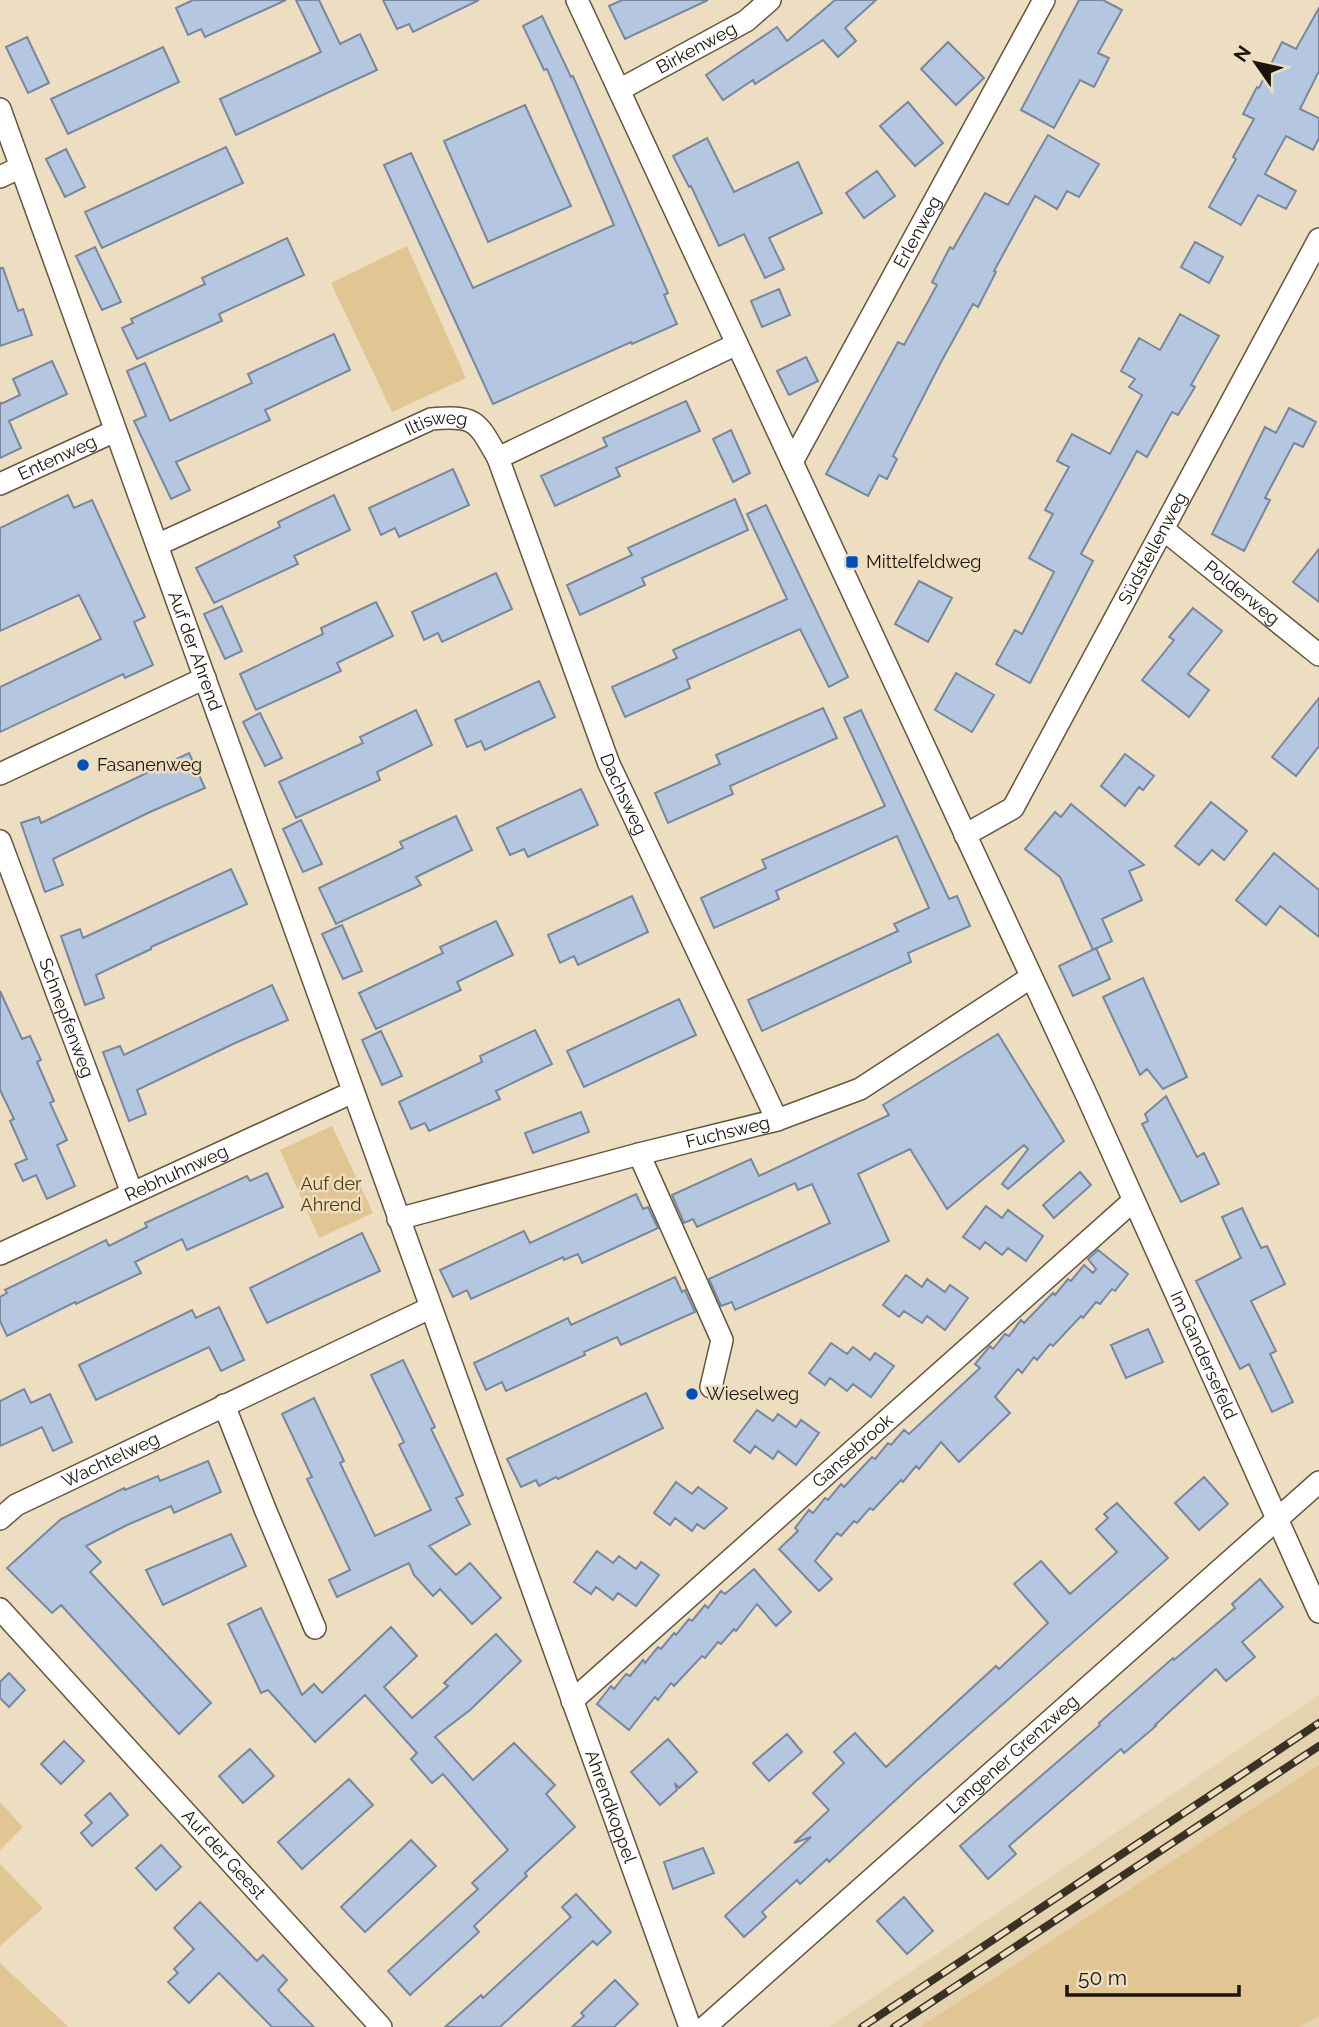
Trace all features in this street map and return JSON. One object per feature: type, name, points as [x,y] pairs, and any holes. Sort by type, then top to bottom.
[{"type":"street","points":[[577,0],[1030,978]]},
{"type":"street","name":"Birkenweg","points":[[619,90],[746,21],[770,0]]},
{"type":"street","name":"Erlenweg","points":[[792,462],[1044,0]]},
{"type":"street","name":"Auf der Ahrend","points":[[0,109],[531,1587]]},
{"type":"street","points":[[0,177],[21,167]]},
{"type":"street","name":"Südstellenweg","points":[[965,835],[1013,808],[1319,239]]},
{"type":"street","points":[[498,458],[737,344]]},
{"type":"street","name":"Iltisweg","points":[[156,545],[431,419],[459,417],[480,427],[498,458]]},
{"type":"street","name":"Entenweg","points":[[0,484],[115,431]]},
{"type":"street","name":"Dachsweg","points":[[498,458],[608,764],[777,1120]]},
{"type":"street","name":"Polderweg","points":[[1164,530],[1319,655]]},
{"type":"street","points":[[0,774],[205,678]]},
{"type":"street","name":"Schnepfenweg","points":[[0,841],[132,1193]]},
{"type":"street","name":"Fuchsweg","points":[[398,1219],[777,1120],[860,1089],[1030,978]]},
{"type":"street","name":"Im Gandersefeld","points":[[1030,978],[1087,1096],[1319,1612]]},
{"type":"street","name":"Rebhuhnweg","points":[[0,1254],[353,1092]]},
{"type":"street","points":[[639,1154],[722,1340],[711,1387]]},
{"type":"street","name":"Gansebrook","points":[[572,1701],[1133,1201]]},
{"type":"street","name":"Wachtelweg","points":[[0,1519],[16,1505],[430,1308]]},
{"type":"street","points":[[224,1405],[315,1628]]},
{"type":"street","name":"Langener Grenzweg","points":[[705,2027],[1319,1482]]},
{"type":"street","name":"Ahrendkoppel","points":[[531,1587],[690,2027]]},
{"type":"street","name":"Auf der Geest","points":[[0,1609],[381,2027]]},
{"type":"shaded area","points":[[1319,1695],[1319,2027],[829,2027]]},
{"type":"green space","points":[[407,246],[466,378],[392,412],[331,283]]},
{"type":"green space","name":"Auf der Ahrend","points":[[332,1126],[373,1213],[319,1238],[280,1150]]},
{"type":"green space","points":[[1319,1765],[1319,2016],[1298,2027],[920,2027]]},
{"type":"green space","points":[[0,1802],[23,1827],[0,1850]]},
{"type":"green space","points":[[0,1864],[43,1908],[0,1946]]},
{"type":"green space","points":[[0,1963],[60,2019],[69,2027],[0,2027]]},
{"type":"building","points":[[193,0],[286,0],[205,37],[201,29],[188,35],[176,8]]},
{"type":"building","points":[[296,0],[319,0],[340,44],[360,34],[377,70],[236,135],[220,99],[321,52]]},
{"type":"building","points":[[383,0],[479,0],[413,32],[409,24],[397,29]]},
{"type":"building","points":[[622,0],[708,0],[625,39],[609,6]]},
{"type":"building","points":[[835,0],[876,0],[845,28],[856,41],[838,57],[823,40],[755,84],[753,80],[723,100],[706,75],[777,27],[787,41]]},
{"type":"building","points":[[1079,0],[1103,0],[1122,10],[1098,53],[1109,58],[1094,87],[1080,80],[1054,128],[1021,110]]},
{"type":"building","points":[[1319,8],[1319,71],[1300,109],[1319,118],[1319,138],[1313,150],[1286,136],[1265,174],[1296,191],[1286,209],[1258,195],[1241,225],[1209,207],[1236,159],[1233,157],[1254,119],[1243,114],[1257,87],[1259,88],[1282,42],[1296,49]]},
{"type":"building","points":[[542,16],[571,77],[573,76],[668,293],[664,295],[677,324],[493,404],[384,165],[411,153],[473,288],[614,225],[547,69],[544,70],[523,26]]},
{"type":"building","points":[[27,37],[49,83],[28,93],[6,47]]},
{"type":"building","points":[[948,42],[984,78],[956,105],[921,69]]},
{"type":"building","points":[[163,47],[179,82],[68,134],[51,99]]},
{"type":"building","points":[[908,102],[943,143],[915,166],[880,126]]},
{"type":"building","points":[[525,105],[571,206],[488,242],[444,141]]},
{"type":"building","points":[[1048,135],[1099,164],[1079,197],[1067,191],[1057,209],[1035,196],[994,271],[996,272],[978,307],[973,304],[940,364],[893,456],[897,459],[887,479],[879,475],[868,496],[826,474],[898,342],[904,345],[937,285],[932,282],[950,247],[953,249],[985,193],[1008,205]]},
{"type":"building","points":[[707,138],[734,192],[798,162],[822,213],[769,238],[784,269],[765,278],[744,234],[719,246],[691,186],[689,187],[673,156]]},
{"type":"building","points":[[226,147],[243,183],[102,248],[85,212]]},
{"type":"building","points":[[66,149],[85,187],[65,197],[46,159]]},
{"type":"building","points":[[877,171],[895,196],[864,218],[846,193]]},
{"type":"building","points":[[287,238],[304,275],[219,314],[222,321],[137,359],[122,328],[133,323],[131,319],[205,284],[202,278]]},
{"type":"building","points":[[1195,242],[1223,257],[1209,283],[1181,267]]},
{"type":"building","points":[[95,247],[121,302],[102,310],[76,256]]},
{"type":"building","points":[[0,268],[3,268],[18,311],[23,309],[32,335],[0,346]]},
{"type":"building","points":[[779,289],[790,315],[762,327],[751,301]]},
{"type":"building","points":[[1180,314],[1219,336],[1191,385],[1195,387],[1178,415],[1172,412],[1147,457],[1137,451],[1081,554],[1093,561],[1030,683],[996,664],[1015,630],[1022,634],[1054,572],[1029,558],[1053,514],[1045,510],[1069,467],[1057,461],[1072,434],[1110,454],[1142,395],[1129,387],[1135,379],[1121,371],[1139,338],[1160,350]]},
{"type":"building","points":[[334,334],[350,370],[265,410],[270,420],[176,462],[190,490],[171,499],[134,421],[146,416],[127,371],[145,363],[170,421],[252,383],[248,374]]},
{"type":"building","points":[[806,357],[818,381],[789,395],[777,371]]},
{"type":"building","points":[[52,361],[67,394],[9,421],[21,448],[0,458],[0,402],[1,404],[20,395],[13,379]]},
{"type":"building","points":[[686,401],[700,431],[616,468],[620,476],[555,506],[541,476],[607,446],[603,438]]},
{"type":"building","points":[[1289,408],[1316,422],[1303,447],[1294,443],[1265,498],[1270,500],[1244,551],[1212,534],[1265,427],[1276,433]]},
{"type":"building","points":[[731,430],[750,473],[733,482],[713,439]]},
{"type":"building","points":[[453,469],[469,505],[399,537],[395,528],[381,535],[369,508]]},
{"type":"building","points":[[68,495],[74,508],[92,500],[145,617],[134,622],[153,665],[125,678],[123,674],[0,732],[0,687],[101,639],[79,595],[0,631],[0,528]]},
{"type":"building","points":[[334,495],[350,530],[294,556],[298,564],[214,603],[196,568],[280,527],[278,522]]},
{"type":"building","points":[[735,499],[748,530],[642,578],[645,585],[580,615],[567,585],[632,555],[628,548]]},
{"type":"building","points":[[766,505],[848,677],[829,687],[800,629],[687,680],[690,688],[625,717],[612,687],[677,658],[673,650],[787,599],[747,514]]},
{"type":"building","points":[[1319,549],[1319,602],[1293,582]]},
{"type":"building","points":[[496,573],[512,609],[442,642],[438,633],[424,640],[412,612]]},
{"type":"building","points":[[919,581],[952,598],[928,642],[895,624]]},
{"type":"building","points":[[376,602],[393,636],[337,663],[341,671],[256,710],[240,674],[323,634],[321,628]]},
{"type":"building","points":[[222,606],[242,651],[225,659],[204,614]]},
{"type":"building","points":[[1193,608],[1222,631],[1188,674],[1209,690],[1189,717],[1142,680],[1174,640],[1169,637]]},
{"type":"building","points":[[956,673],[994,695],[972,732],[935,710]]},
{"type":"building","points":[[539,681],[555,717],[485,750],[481,741],[467,747],[455,720]]},
{"type":"building","points":[[1319,698],[1319,746],[1296,776],[1272,757]]},
{"type":"building","points":[[823,708],[837,738],[730,786],[733,794],[668,823],[655,793],[720,764],[716,755]]},
{"type":"building","points":[[416,710],[432,745],[377,772],[380,780],[296,818],[279,782],[363,743],[360,737]]},
{"type":"building","points":[[861,710],[949,899],[957,896],[970,926],[908,953],[911,962],[762,1031],[748,1000],[898,931],[894,924],[929,908],[897,836],[776,891],[779,899],[714,928],[701,898],[766,868],[762,860],[885,806],[844,718]]},
{"type":"building","points":[[260,713],[282,758],[265,766],[243,722]]},
{"type":"building","points":[[189,753],[205,788],[53,859],[63,885],[45,892],[21,823],[39,817],[41,823]]},
{"type":"building","points":[[1125,754],[1154,776],[1143,790],[1139,787],[1125,806],[1101,786]]},
{"type":"building","points":[[581,789],[598,825],[528,857],[524,849],[510,855],[497,828]]},
{"type":"building","points":[[1211,802],[1247,831],[1224,860],[1212,850],[1199,865],[1175,846]]},
{"type":"building","points":[[1071,804],[1144,865],[1129,871],[1142,900],[1102,919],[1112,941],[1093,950],[1060,877],[1025,849],[1055,812],[1061,817]]},
{"type":"building","points":[[456,816],[472,850],[416,877],[421,885],[336,924],[319,888],[403,848],[400,842]]},
{"type":"building","points":[[301,820],[322,864],[303,872],[283,829]]},
{"type":"building","points":[[1274,853],[1319,890],[1319,937],[1280,906],[1266,925],[1236,900]]},
{"type":"building","points":[[231,869],[247,904],[96,975],[104,998],[85,1005],[61,936],[80,929],[83,938]]},
{"type":"building","points":[[632,896],[648,932],[578,965],[574,956],[560,963],[548,935]]},
{"type":"building","points":[[496,921],[513,955],[457,982],[461,990],[376,1029],[359,993],[443,953],[440,947]]},
{"type":"building","points":[[342,925],[362,971],[343,979],[322,934]]},
{"type":"building","points":[[1096,948],[1110,979],[1073,996],[1059,966]]},
{"type":"building","points":[[1143,978],[1187,1077],[1163,1089],[1147,1069],[1140,1075],[1103,997]]},
{"type":"building","points":[[272,985],[288,1020],[137,1090],[146,1114],[129,1121],[103,1052],[120,1046],[124,1055]]},
{"type":"building","points":[[0,991],[22,1039],[30,1036],[41,1060],[37,1062],[54,1101],[50,1103],[67,1140],[57,1145],[75,1186],[47,1199],[36,1175],[23,1181],[15,1164],[27,1159],[10,1121],[14,1119],[0,1090]]},
{"type":"building","points":[[679,999],[696,1035],[584,1087],[567,1051]]},
{"type":"building","points":[[535,1030],[552,1064],[496,1091],[500,1099],[429,1131],[425,1123],[411,1129],[399,1102],[482,1062],[480,1056]]},
{"type":"building","points":[[381,1031],[402,1076],[382,1085],[362,1040]]},
{"type":"building","points":[[998,1034],[1064,1141],[1008,1189],[1002,1184],[1028,1149],[1024,1145],[947,1209],[910,1149],[858,1174],[889,1241],[735,1310],[732,1302],[721,1306],[709,1279],[830,1223],[812,1184],[798,1190],[795,1183],[697,1227],[693,1219],[684,1223],[672,1195],[751,1159],[759,1176],[889,1115],[883,1105]]},
{"type":"building","points":[[1166,1096],[1197,1157],[1204,1153],[1219,1184],[1181,1202],[1142,1124],[1148,1121],[1145,1114]]},
{"type":"building","points":[[581,1112],[589,1132],[533,1153],[525,1133]]},
{"type":"building","points":[[1080,1172],[1091,1185],[1054,1218],[1043,1205]]},
{"type":"building","points":[[267,1173],[283,1207],[187,1250],[182,1239],[135,1262],[141,1273],[7,1336],[0,1321],[0,1297],[7,1293],[5,1290],[106,1240],[109,1246],[147,1227],[145,1223],[247,1176],[250,1181]]},
{"type":"building","points":[[636,1194],[643,1209],[648,1207],[658,1228],[582,1263],[578,1254],[564,1260],[563,1257],[471,1299],[467,1290],[453,1297],[440,1270],[524,1231],[530,1243]]},
{"type":"building","points":[[986,1206],[1002,1218],[1008,1210],[1043,1236],[1026,1261],[1008,1248],[1002,1255],[985,1242],[980,1249],[963,1237]]},
{"type":"building","points":[[1242,1208],[1261,1248],[1267,1246],[1285,1284],[1251,1301],[1276,1351],[1270,1354],[1293,1402],[1272,1412],[1249,1364],[1240,1369],[1196,1281],[1241,1258],[1222,1217]]},
{"type":"building","points":[[362,1233],[380,1271],[267,1323],[250,1288]]},
{"type":"building","points":[[1098,1250],[1128,1274],[1115,1291],[1112,1289],[1100,1304],[1096,1302],[1053,1346],[1050,1344],[1037,1360],[1034,1357],[1022,1373],[1018,1369],[995,1397],[1010,1413],[959,1462],[941,1442],[919,1469],[916,1466],[873,1510],[870,1508],[857,1523],[854,1521],[841,1536],[837,1533],[815,1561],[832,1579],[819,1591],[779,1549],[798,1531],[795,1528],[809,1510],[813,1513],[841,1484],[844,1487],[872,1457],[875,1459],[888,1443],[891,1445],[904,1430],[909,1434],[980,1368],[975,1364],[990,1346],[993,1349],[1005,1334],[1009,1336],[1021,1320],[1024,1323],[1053,1293],[1055,1295],[1068,1279],[1071,1281],[1084,1265],[1093,1273],[1096,1269],[1088,1259]]},
{"type":"building","points":[[906,1275],[922,1287],[927,1279],[945,1292],[950,1285],[968,1298],[945,1330],[927,1316],[922,1323],[904,1311],[899,1317],[883,1305]]},
{"type":"building","points":[[675,1277],[682,1292],[685,1290],[695,1312],[621,1345],[617,1337],[584,1352],[585,1355],[506,1391],[502,1382],[486,1390],[474,1363],[568,1318],[571,1325]]},
{"type":"building","points":[[219,1307],[244,1360],[221,1371],[209,1347],[96,1400],[79,1365],[192,1310],[196,1318]]},
{"type":"building","points":[[1148,1329],[1163,1362],[1126,1378],[1111,1345]]},
{"type":"building","points":[[831,1343],[847,1354],[853,1347],[870,1360],[875,1353],[894,1366],[871,1397],[853,1384],[847,1391],[830,1378],[825,1385],[809,1373]]},
{"type":"building","points":[[403,1360],[435,1427],[431,1429],[463,1495],[456,1498],[470,1524],[429,1546],[456,1575],[470,1563],[501,1598],[472,1624],[440,1589],[433,1596],[414,1575],[409,1563],[337,1597],[329,1580],[350,1570],[307,1479],[312,1477],[282,1414],[314,1398],[344,1461],[340,1463],[375,1536],[431,1510],[399,1445],[404,1442],[371,1375]]},
{"type":"building","points":[[24,1389],[31,1403],[50,1394],[72,1442],[53,1451],[42,1427],[0,1446],[0,1401]]},
{"type":"building","points":[[646,1393],[663,1428],[558,1479],[556,1477],[539,1486],[536,1480],[521,1487],[507,1459]]},
{"type":"building","points":[[757,1410],[773,1421],[778,1414],[796,1427],[801,1420],[819,1433],[796,1465],[778,1451],[773,1459],[755,1446],[750,1453],[734,1441]]},
{"type":"building","points":[[208,1461],[221,1492],[174,1513],[171,1506],[86,1546],[101,1562],[90,1572],[211,1703],[179,1734],[61,1605],[52,1613],[7,1568],[61,1519],[124,1488],[125,1490],[158,1476],[160,1481]]},
{"type":"building","points":[[1204,1477],[1228,1504],[1199,1530],[1175,1503]]},
{"type":"building","points":[[676,1482],[692,1494],[698,1487],[727,1508],[704,1529],[697,1524],[692,1531],[675,1518],[670,1525],[654,1513]]},
{"type":"building","points":[[1117,1503],[1168,1558],[916,1781],[829,1862],[827,1859],[800,1884],[797,1880],[762,1912],[766,1917],[744,1937],[725,1916],[811,1837],[794,1843],[829,1810],[813,1793],[844,1763],[834,1752],[855,1733],[886,1767],[996,1666],[999,1669],[1048,1623],[1014,1584],[1041,1561],[1070,1594],[1117,1552],[1096,1529],[1108,1518],[1104,1514]]},
{"type":"building","points":[[231,1534],[246,1566],[163,1605],[146,1570]]},
{"type":"building","points":[[597,1551],[613,1563],[619,1556],[636,1569],[641,1562],[659,1575],[636,1606],[618,1593],[613,1600],[596,1587],[591,1594],[574,1582]]},
{"type":"building","points":[[754,1569],[791,1612],[776,1626],[757,1604],[736,1631],[734,1629],[721,1644],[718,1642],[705,1658],[702,1656],[674,1686],[671,1683],[658,1700],[655,1697],[629,1730],[597,1704],[611,1686],[614,1689],[626,1674],[630,1676],[643,1660],[645,1663],[658,1647],[661,1649],[674,1633],[676,1635],[689,1619],[692,1621],[705,1605],[708,1608],[721,1591],[725,1594]]},
{"type":"building","points":[[1260,1579],[1283,1607],[1242,1642],[1255,1657],[1226,1681],[1216,1669],[1156,1726],[1124,1753],[1121,1749],[1009,1846],[1016,1854],[988,1879],[960,1846],[1173,1658],[1174,1660],[1235,1608],[1232,1604]]},
{"type":"building","points":[[261,1608],[302,1695],[314,1684],[322,1693],[391,1627],[417,1656],[384,1687],[412,1718],[448,1686],[444,1683],[496,1634],[521,1661],[470,1710],[435,1737],[473,1780],[514,1743],[555,1785],[546,1794],[575,1827],[525,1873],[527,1876],[474,1926],[479,1932],[410,1995],[388,1971],[478,1889],[472,1883],[508,1850],[443,1774],[432,1783],[411,1759],[417,1753],[365,1695],[315,1742],[268,1690],[261,1693],[228,1624]]},
{"type":"building","points":[[9,1673],[25,1690],[9,1707],[0,1698],[0,1682]]},
{"type":"building","points":[[787,1734],[802,1752],[769,1781],[753,1763]]},
{"type":"building","points":[[668,1739],[697,1772],[679,1788],[675,1783],[677,1790],[660,1805],[631,1772]]},
{"type":"building","points":[[64,1741],[84,1761],[61,1784],[41,1764]]},
{"type":"building","points":[[250,1749],[274,1776],[243,1803],[219,1776]]},
{"type":"building","points":[[349,1779],[373,1805],[302,1869],[278,1842]]},
{"type":"building","points":[[110,1793],[128,1815],[92,1846],[81,1833],[92,1823],[85,1815]]},
{"type":"building","points":[[411,1840],[436,1866],[365,1932],[341,1907]]},
{"type":"building","points":[[161,1845],[181,1867],[156,1890],[136,1868]]},
{"type":"building","points":[[703,1848],[714,1873],[673,1889],[664,1862]]},
{"type":"building","points":[[576,1894],[611,1932],[597,1945],[593,1941],[500,2027],[445,2027],[481,1995],[483,1998],[571,1917],[562,1907]]},
{"type":"building","points":[[904,1897],[933,1931],[907,1954],[877,1921]]},
{"type":"building","points":[[200,1902],[257,1961],[263,1955],[287,1980],[278,1990],[314,2027],[272,2027],[219,1973],[189,2003],[168,1982],[178,1973],[174,1969],[194,1949],[174,1928]]},
{"type":"building","points":[[615,1980],[638,2004],[614,2027],[572,2027],[584,2016],[581,2013]]},
{"type":"railway","points":[[862,2027],[1319,1723]]},
{"type":"railway","points":[[894,2027],[1319,1746]]},
{"type":"place","name":"Mittelfeldweg","points":[[852,562]]},
{"type":"place","name":"Fasanenweg","points":[[83,765]]},
{"type":"place","name":"Wieselweg","points":[[692,1394]]}]
